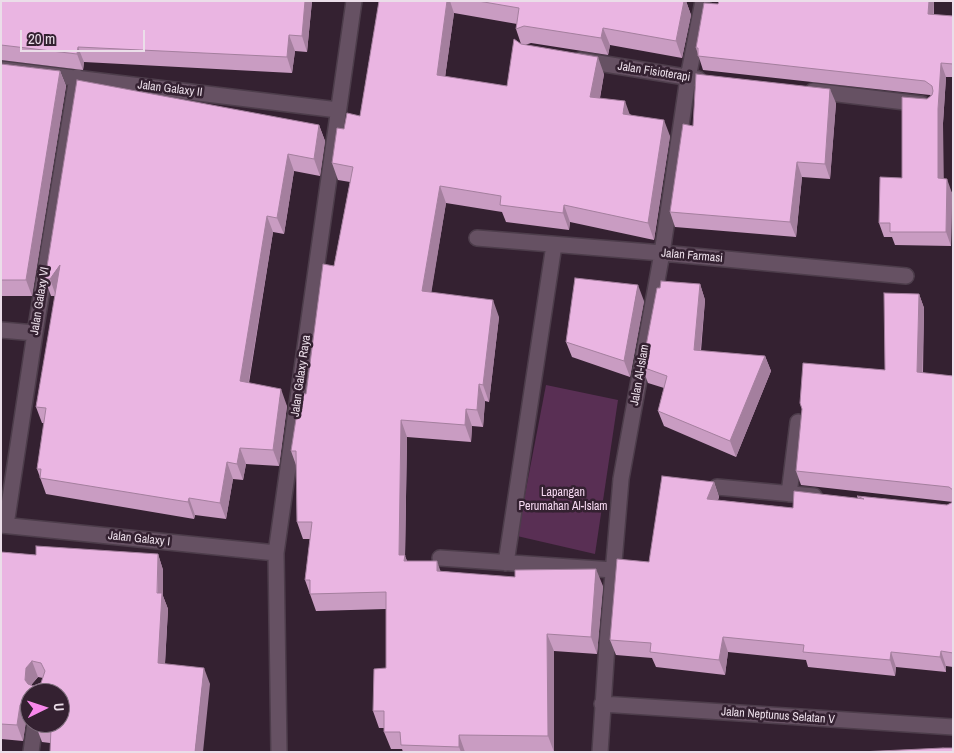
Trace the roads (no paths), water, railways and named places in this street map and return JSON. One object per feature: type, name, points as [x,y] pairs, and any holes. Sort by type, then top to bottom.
[{"type":"street","name":"Jalan Galaxy Raya","points":[[279,752],[276,552],[354,1]]},
{"type":"street","name":"Jalan Al-Islam","points":[[600,752],[602,704],[621,479],[662,253],[688,78],[703,1]]},
{"type":"street","name":"Jalan Fisioterapi","points":[[567,58],[708,80]]},
{"type":"street","name":"Jalan Galaxy II","points":[[1,69],[338,110]]},
{"type":"street","name":"Jalan Galaxy VI","points":[[4,525],[77,77]]},
{"type":"street","points":[[794,90],[929,104]]},
{"type":"street","name":"Jalan Farmasi","points":[[477,238],[906,276]]},
{"type":"street","points":[[506,563],[554,244]]},
{"type":"street","points":[[1,330],[35,333]]},
{"type":"street","points":[[789,494],[798,422]]},
{"type":"street","points":[[717,486],[828,498]]},
{"type":"street","name":"Jalan Galaxy I","points":[[4,525],[276,552]]},
{"type":"street","points":[[440,558],[613,570]]},
{"type":"street","name":"Jalan Neptunus Selatan V","points":[[602,704],[953,727]]},
{"type":"street","points":[[31,752],[34,733]]},
{"type":"park label","name":"Lapangan Perumahan Al-Islam","points":[[563,500]]}]
